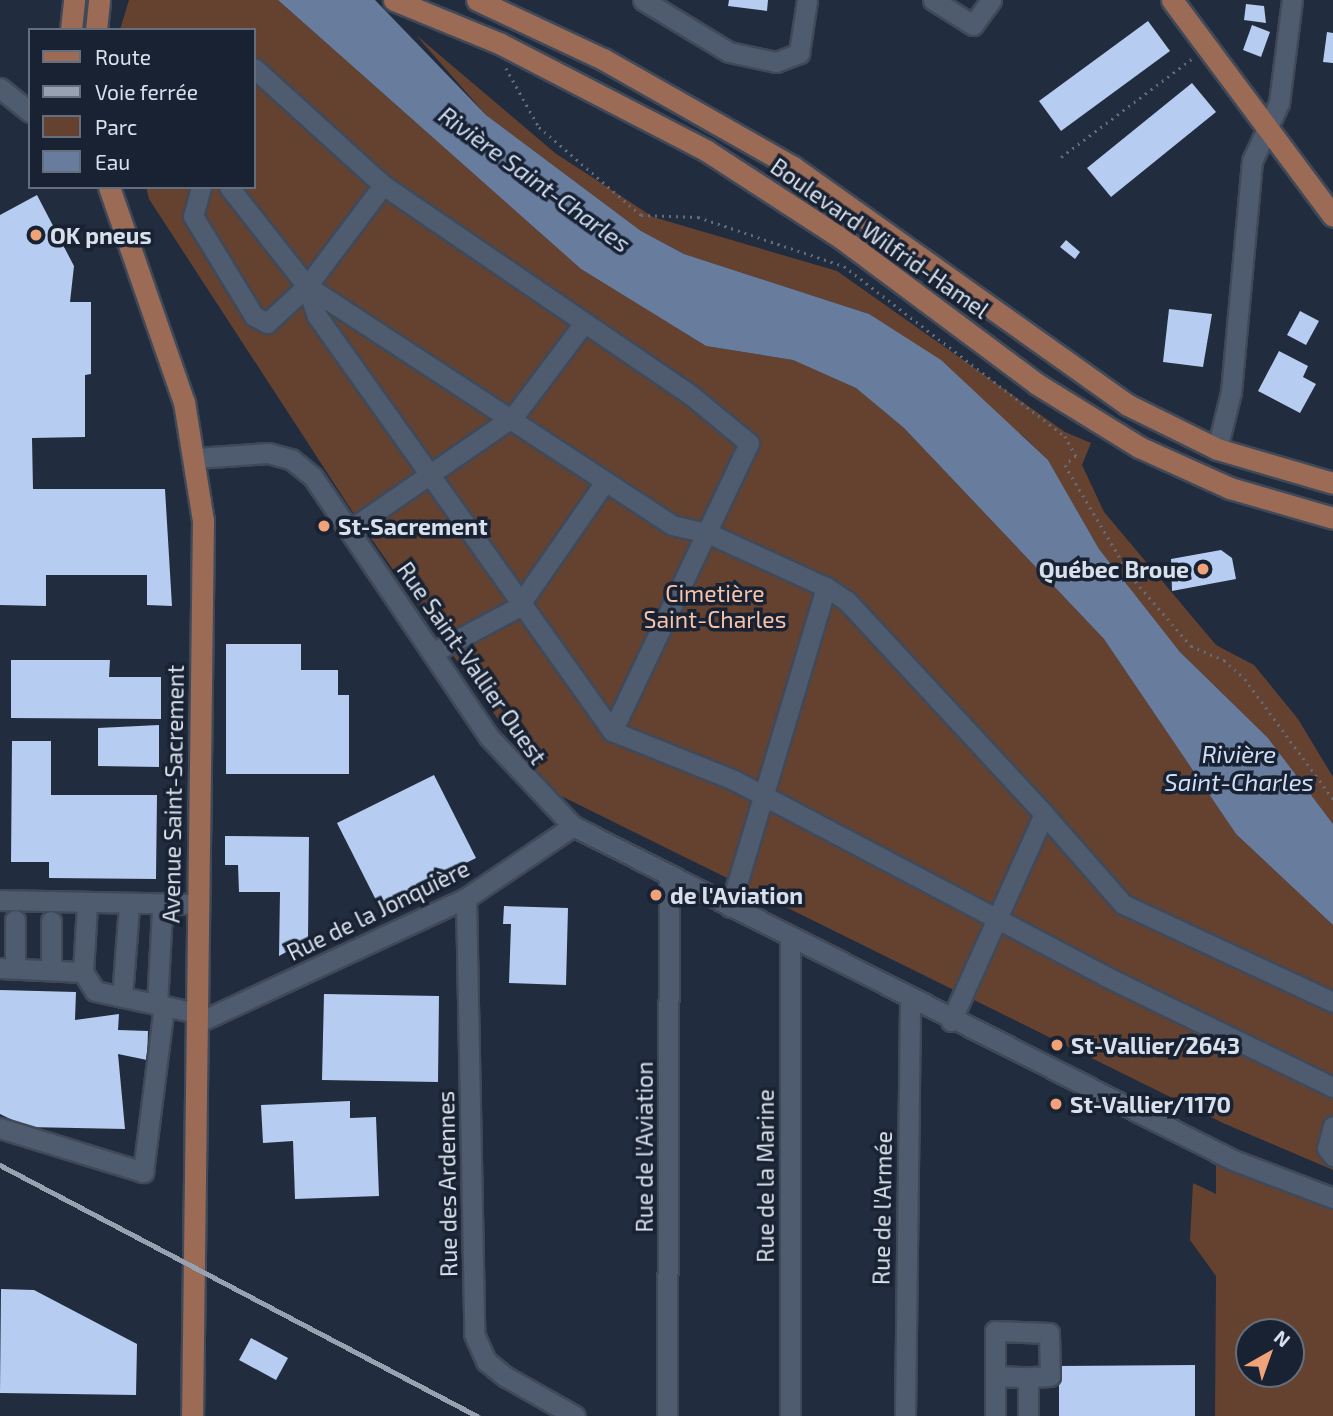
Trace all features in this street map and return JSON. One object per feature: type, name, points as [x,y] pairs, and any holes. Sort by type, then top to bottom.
[{"type":"main road","points":[[64,0],[72,17]]},
{"type":"main road","name":"Boulevard Wilfrid-Hamel","points":[[394,0],[499,43],[707,151],[844,240],[1037,384],[1139,447],[1230,488],[1333,518]]},
{"type":"main road","name":"Boulevard Wilfrid-Hamel","points":[[477,0],[721,123],[854,207],[1086,379],[1217,449],[1333,483]]},
{"type":"main road","points":[[1172,0],[1333,216]]},
{"type":"main road","name":"Avenue Saint-Sacrement","points":[[110,189],[197,458],[203,521],[192,1416]]},
{"type":"street","points":[[642,0],[671,10],[729,52],[776,62],[799,53],[807,0]]},
{"type":"street","points":[[933,0],[972,25],[991,0]]},
{"type":"street","points":[[1217,449],[1231,392],[1252,161],[1279,103],[1292,0]]},
{"type":"street","points":[[256,70],[383,185],[692,396],[749,443],[710,534],[612,731]]},
{"type":"street","points":[[0,88],[28,110]]},
{"type":"street","points":[[200,189],[193,216],[254,316],[267,323],[307,286],[383,185]]},
{"type":"street","points":[[231,189],[307,286],[514,416],[605,482],[672,525],[710,534],[825,587],[847,601],[1044,814],[1123,904],[1333,1002]]},
{"type":"street","points":[[307,286],[317,316],[430,475],[518,607],[612,731],[765,796],[996,918],[1333,1087]]},
{"type":"street","points":[[349,530],[514,416],[583,324]]},
{"type":"street","name":"Rue Saint-Vallier Ouest","points":[[197,458],[268,453],[292,459],[313,477],[432,653],[520,776],[573,826],[669,878],[790,936],[910,1001],[1233,1160],[1333,1198]]},
{"type":"street","points":[[432,653],[518,607],[605,482]]},
{"type":"street","points":[[730,907],[825,587]]},
{"type":"street","points":[[951,1021],[1044,814]]},
{"type":"street","name":"Rue de la Jonquière","points":[[197,1018],[466,898],[573,826]]},
{"type":"street","name":"Rue de l'Aviation","points":[[667,1416],[669,878]]},
{"type":"street","name":"Rue des Ardennes","points":[[466,898],[474,1334],[486,1361],[506,1377],[576,1416]]},
{"type":"street","points":[[0,900],[162,908],[198,904]]},
{"type":"street","points":[[87,904],[83,972],[96,991],[160,1005],[197,1018]]},
{"type":"street","points":[[122,997],[129,906]]},
{"type":"street","points":[[0,1128],[143,1172],[160,1005],[162,908]]},
{"type":"street","points":[[15,920],[7,968],[83,972]]},
{"type":"street","points":[[51,921],[51,970]]},
{"type":"street","name":"Rue de la Marine","points":[[790,936],[790,1416]]},
{"type":"street","name":"Rue de l'Armée","points":[[905,1416],[910,1001]]},
{"type":"street","points":[[1333,1126],[1326,1147],[1333,1156]]},
{"type":"street","points":[[995,1376],[1049,1376],[1049,1333],[995,1331],[995,1376],[995,1416]]},
{"type":"street","points":[[1028,1377],[1028,1416]]},
{"type":"path","points":[[1062,157],[1207,47]]},
{"type":"path","points":[[507,68],[540,127],[641,215],[698,217],[844,266],[1065,436],[1076,456],[1065,465],[1131,576],[1191,646],[1224,660],[1245,679],[1333,799]]},
{"type":"green space","name":"Cimetière Saint-Charles","points":[[129,0],[278,0],[581,269],[706,346],[793,360],[856,388],[904,428],[1104,639],[1236,834],[1333,925],[1333,1170],[1223,1123],[547,789],[354,514],[149,199],[146,189],[256,189],[256,28],[121,28]]},
{"type":"green space","points":[[416,35],[555,153],[653,217],[837,271],[1065,432],[1091,443],[1082,465],[1104,512],[1216,645],[1254,665],[1298,719],[1333,777],[1333,824],[1268,738],[1180,652],[1099,549],[1048,460],[1023,436],[869,314],[684,254],[641,231],[486,115]]},
{"type":"green space","points":[[1216,1152],[1333,1198],[1333,1416],[1215,1416],[1216,1276],[1190,1240],[1193,1183],[1216,1194]]},
{"type":"water","name":"Rivière Saint-Charles","points":[[278,0],[375,0],[486,115],[641,231],[684,254],[869,314],[941,360],[1048,460],[1099,549],[1180,652],[1268,738],[1333,824],[1333,925],[1236,834],[1104,639],[904,428],[856,388],[793,360],[706,346],[581,269]]},
{"type":"building","points":[[729,0],[768,0],[767,11],[728,6]]},
{"type":"building","points":[[1246,4],[1264,6],[1266,23],[1244,20]]},
{"type":"building","points":[[1148,21],[1170,51],[1061,131],[1039,101]]},
{"type":"building","points":[[1252,25],[1270,32],[1261,57],[1243,50]]},
{"type":"building","points":[[1327,32],[1333,33],[1333,63],[1323,62]]},
{"type":"building","points":[[1192,83],[1216,112],[1111,197],[1087,168]]},
{"type":"building","points":[[37,195],[74,266],[70,302],[91,302],[91,374],[85,375],[85,437],[32,438],[33,489],[165,489],[172,606],[147,605],[147,575],[46,575],[46,606],[0,605],[0,215]]},
{"type":"building","points":[[1066,240],[1080,252],[1075,259],[1060,247]]},
{"type":"building","points":[[1169,309],[1212,314],[1203,367],[1163,362]]},
{"type":"building","points":[[1300,311],[1319,321],[1306,345],[1287,335]]},
{"type":"building","points":[[1279,351],[1308,366],[1303,377],[1316,384],[1300,413],[1258,391]]},
{"type":"building","name":"Québec Broue","points":[[1221,550],[1232,558],[1236,579],[1172,591],[1171,559]]},
{"type":"building","points":[[226,644],[301,644],[301,670],[338,670],[338,695],[349,695],[349,774],[226,774]]},
{"type":"building","points":[[11,660],[110,660],[109,677],[161,677],[161,719],[11,718]]},
{"type":"building","points":[[159,725],[159,767],[98,766],[98,728]]},
{"type":"building","points":[[12,741],[51,741],[51,795],[157,795],[156,879],[49,878],[49,862],[11,862]]},
{"type":"building","points":[[434,775],[476,858],[379,906],[337,823]]},
{"type":"building","points":[[225,836],[309,837],[308,940],[279,956],[280,892],[239,892],[238,865],[225,865]]},
{"type":"building","points":[[504,906],[568,908],[566,985],[509,983],[511,924],[503,924]]},
{"type":"building","points":[[0,990],[76,992],[75,1020],[119,1014],[118,1030],[148,1031],[147,1060],[118,1054],[125,1129],[27,1127],[0,1114]]},
{"type":"building","points":[[324,994],[439,996],[438,1082],[322,1080]]},
{"type":"building","points":[[350,1101],[350,1118],[376,1117],[379,1196],[295,1199],[293,1141],[263,1143],[261,1105]]},
{"type":"building","points":[[1,1289],[34,1290],[137,1344],[136,1395],[0,1393]]},
{"type":"building","points":[[251,1338],[288,1358],[276,1380],[239,1360]]},
{"type":"building","points":[[1195,1365],[1195,1416],[1059,1416],[1059,1366]]},
{"type":"railway","points":[[0,1165],[477,1416]]},
{"type":"place","name":"OK pneus","points":[[36,235]]},
{"type":"place","name":"St-Sacrement","points":[[324,526]]},
{"type":"place","name":"Québec Broue","points":[[1203,569]]},
{"type":"place","name":"de l'Aviation","points":[[656,895]]},
{"type":"place","name":"St-Vallier/2643","points":[[1057,1045]]},
{"type":"place","name":"St-Vallier/1170","points":[[1056,1104]]}]
